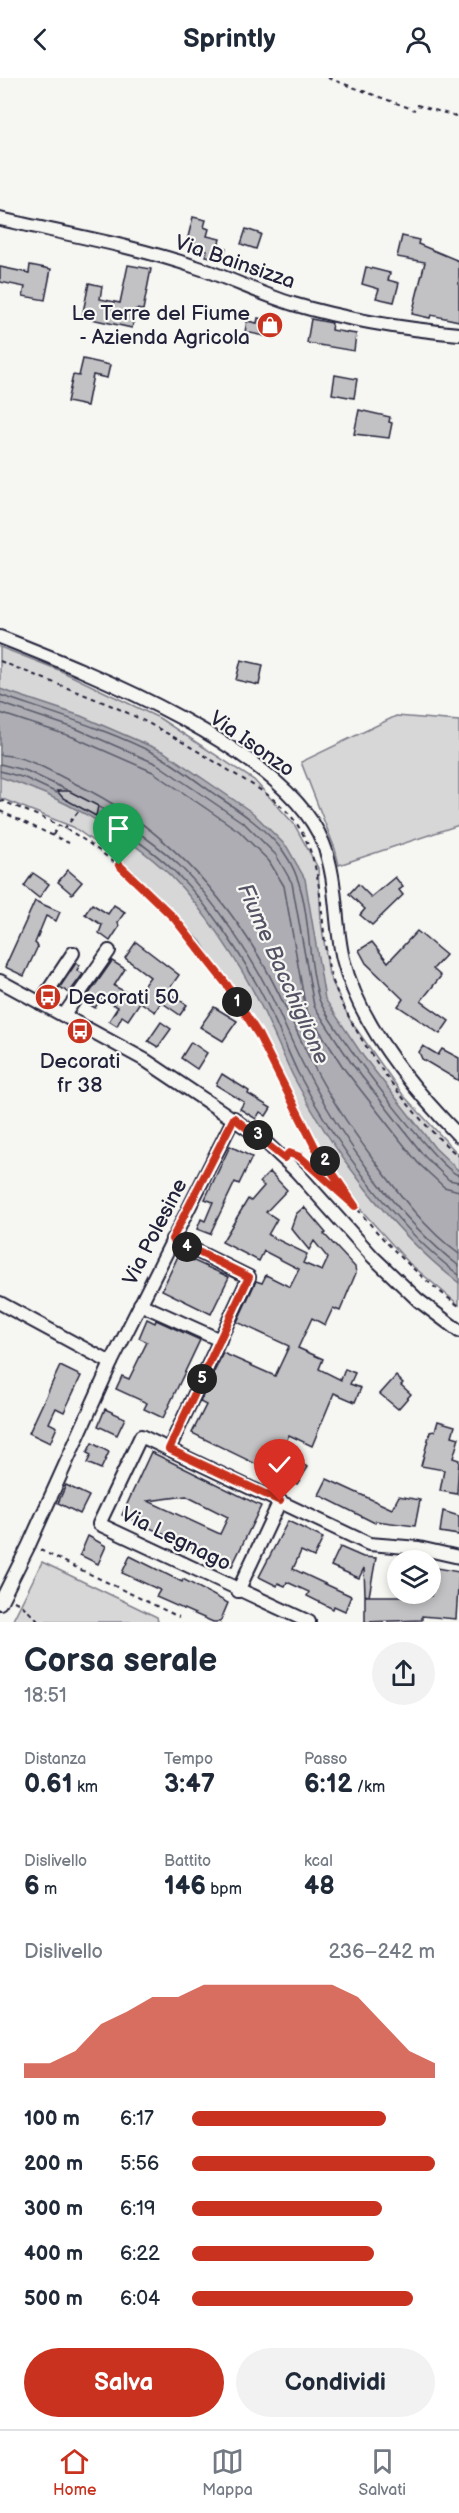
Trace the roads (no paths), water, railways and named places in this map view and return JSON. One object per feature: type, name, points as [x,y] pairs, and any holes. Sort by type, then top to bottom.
[{"type":"street","name":"Via Bainsizza","points":[[0,219],[160,256],[199,268],[293,304],[340,316],[459,334]]},
{"type":"street","name":"Via Isonzo","points":[[0,637],[120,687],[184,720],[248,760],[285,789],[300,806],[323,842],[329,860],[343,957],[357,1001],[415,1086],[459,1136]]},
{"type":"street","points":[[63,1015],[109,951]]},
{"type":"street","points":[[40,1003],[73,953]]},
{"type":"street","points":[[0,981],[145,1060],[234,1118],[284,1158],[373,1257],[418,1300],[459,1331]]},
{"type":"street","name":"Via Polesine","points":[[2,1599],[29,1545],[111,1363],[234,1118]]},
{"type":"street","points":[[169,1449],[249,1277],[172,1239]]},
{"type":"street","points":[[0,1303],[111,1363]]},
{"type":"street","points":[[141,1304],[220,1340]]},
{"type":"street","name":"Via Legnago","points":[[309,1622],[238,1591],[99,1524],[141,1436],[369,1544],[418,1548],[459,1557]]},
{"type":"street","points":[[238,1591],[280,1501]]},
{"type":"water","name":"Fiume Bacchiglione","points":[[0,689],[81,716],[164,752],[253,813],[287,847],[305,879],[325,999],[363,1056],[435,1148],[459,1171],[459,1283],[410,1240],[387,1215],[345,1161],[293,1076],[261,1006],[242,972],[209,921],[184,890],[134,845],[91,817],[45,794],[0,777]]},
{"type":"place","name":"Le Terre del Fiume - Azienda Agricola","points":[[270,325]]},
{"type":"place","name":"Decorati 50","points":[[48,997]]},
{"type":"place","name":"Decorati fr 38","points":[[80,1031]]}]
